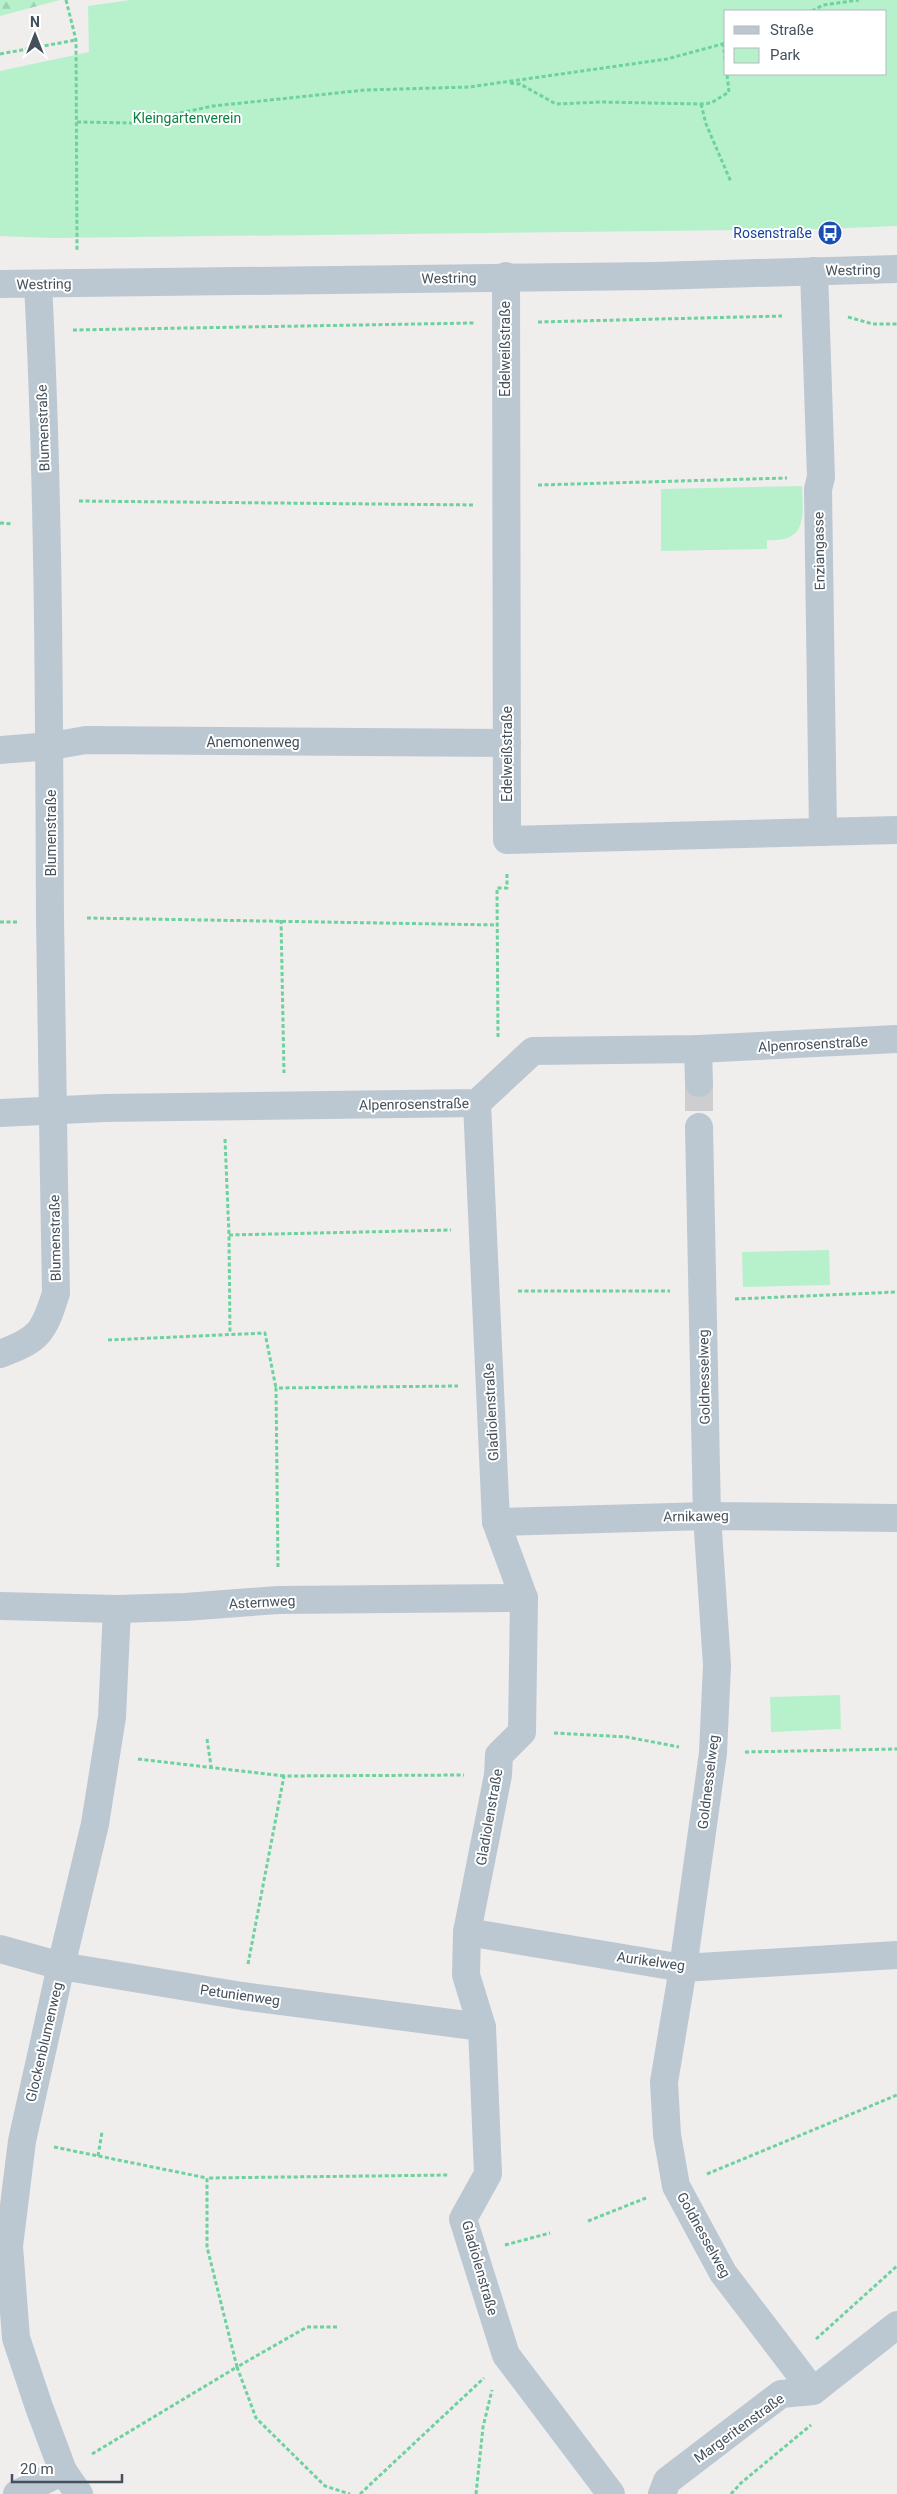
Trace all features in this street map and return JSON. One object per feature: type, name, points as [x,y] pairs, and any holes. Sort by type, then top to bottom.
[{"type":"street","name":"Westring","points":[[0,284],[814,272],[897,269]]},
{"type":"street","name":"Enziangasse","points":[[814,272],[821,477],[818,489],[822,832]]},
{"type":"street","name":"Edelweißstraße","points":[[506,276],[507,840]]},
{"type":"street","name":"Blumenstraße","points":[[0,1354],[22,1346],[36,1336],[48,1320],[56,1293],[51,746],[38,284]]},
{"type":"street","name":"Anemonenweg","points":[[0,750],[51,746],[86,740],[507,743]]},
{"type":"street","points":[[507,840],[897,830]]},
{"type":"street","name":"Alpenrosenstraße","points":[[0,1113],[53,1112],[104,1108],[478,1103],[533,1051],[698,1049],[897,1039]]},
{"type":"street","points":[[698,1049],[699,1083]]},
{"type":"street","name":"Gladiolenstraße","points":[[478,1103],[496,1522],[524,1598],[522,1732],[499,1755],[498,1775],[467,1932],[466,1975],[482,2027],[488,2174],[463,2219],[502,2360],[610,2494]]},
{"type":"street","name":"Goldnesselweg","points":[[699,1127],[707,1516],[718,1665],[713,1753],[683,1968],[664,2082],[667,2135],[676,2186],[723,2273],[813,2391]]},
{"type":"street","name":"Arnikaweg","points":[[496,1522],[707,1516],[897,1518]]},
{"type":"street","name":"Asternweg","points":[[0,1606],[117,1609],[185,1607],[278,1600],[524,1598]]},
{"type":"street","name":"Glockenblumenweg","points":[[79,2494],[64,2471],[39,2407],[16,2338],[9,2246],[22,2141],[61,1966],[96,1824],[112,1718],[117,1609]]},
{"type":"street","name":"Aurikelweg","points":[[467,1932],[683,1968],[897,1955]]},
{"type":"street","name":"Petunienweg","points":[[0,1949],[61,1966],[242,1996],[482,2027]]},
{"type":"street","points":[[813,2391],[897,2325]]},
{"type":"street","name":"Margeritenstraße","points":[[662,2494],[667,2481],[782,2394],[813,2391]]},
{"type":"street","points":[[17,2494],[64,2471]]},
{"type":"path","points":[[66,0],[76,40],[77,283]]},
{"type":"path","points":[[814,10],[822,5],[859,0]]},
{"type":"path","points":[[0,54],[76,40]]},
{"type":"path","points":[[77,122],[132,123],[213,106],[346,92],[469,87],[667,59],[724,43]]},
{"type":"path","points":[[504,82],[520,84],[556,104],[602,102],[701,104],[711,103],[729,92],[727,75]]},
{"type":"path","points":[[701,104],[706,124],[731,182]]},
{"type":"path","points":[[40,331],[816,316],[845,316],[873,324],[897,324]]},
{"type":"path","points":[[45,500],[506,496],[821,477]]},
{"type":"path","points":[[498,1085],[497,888],[507,888],[507,840]]},
{"type":"path","points":[[87,918],[498,925]]},
{"type":"path","points":[[281,920],[285,1106]]},
{"type":"path","points":[[0,922],[18,922]]},
{"type":"path","points":[[224,1107],[229,1235],[230,1334]]},
{"type":"path","points":[[229,1235],[482,1230]]},
{"type":"path","points":[[485,1291],[702,1295],[897,1292]]},
{"type":"path","points":[[108,1340],[265,1334],[276,1388],[278,1600]]},
{"type":"path","points":[[276,1388],[490,1386]]},
{"type":"path","points":[[522,1732],[627,1737],[713,1753],[897,1749]]},
{"type":"path","points":[[207,1739],[211,1766]]},
{"type":"path","points":[[106,1756],[211,1766],[284,1776],[498,1775]]},
{"type":"path","points":[[242,1996],[284,1776]]},
{"type":"path","points":[[588,2221],[897,2096]]},
{"type":"path","points":[[98,2156],[102,2132]]},
{"type":"path","points":[[22,2141],[207,2178],[488,2174]]},
{"type":"path","points":[[207,2178],[207,2247],[237,2367],[256,2418],[325,2486],[350,2494]]},
{"type":"path","points":[[473,2254],[550,2234]]},
{"type":"path","points":[[787,2359],[806,2348],[897,2266]]},
{"type":"path","points":[[64,2471],[307,2327],[337,2327]]},
{"type":"path","points":[[360,2494],[502,2360]]},
{"type":"path","points":[[476,2494],[483,2427],[502,2360]]},
{"type":"path","points":[[731,2494],[741,2482],[814,2422]]},
{"type":"green space","points":[[0,0],[60,0],[0,16]]},
{"type":"green space","name":"Kleingartenverein","points":[[130,0],[897,0],[897,226],[822,229],[52,238],[0,236],[0,71],[89,52],[88,6]]},
{"type":"green space","points":[[802,486],[803,507],[800,525],[790,537],[780,540],[767,540],[767,549],[661,551],[661,489]]},
{"type":"green space","points":[[829,1250],[830,1285],[743,1287],[742,1252]]},
{"type":"green space","points":[[840,1695],[841,1729],[771,1732],[770,1697]]},
{"type":"tunnel","points":[[699,1083],[699,1127]]},
{"type":"place","name":"Rosenstraße","points":[[830,233]]}]
